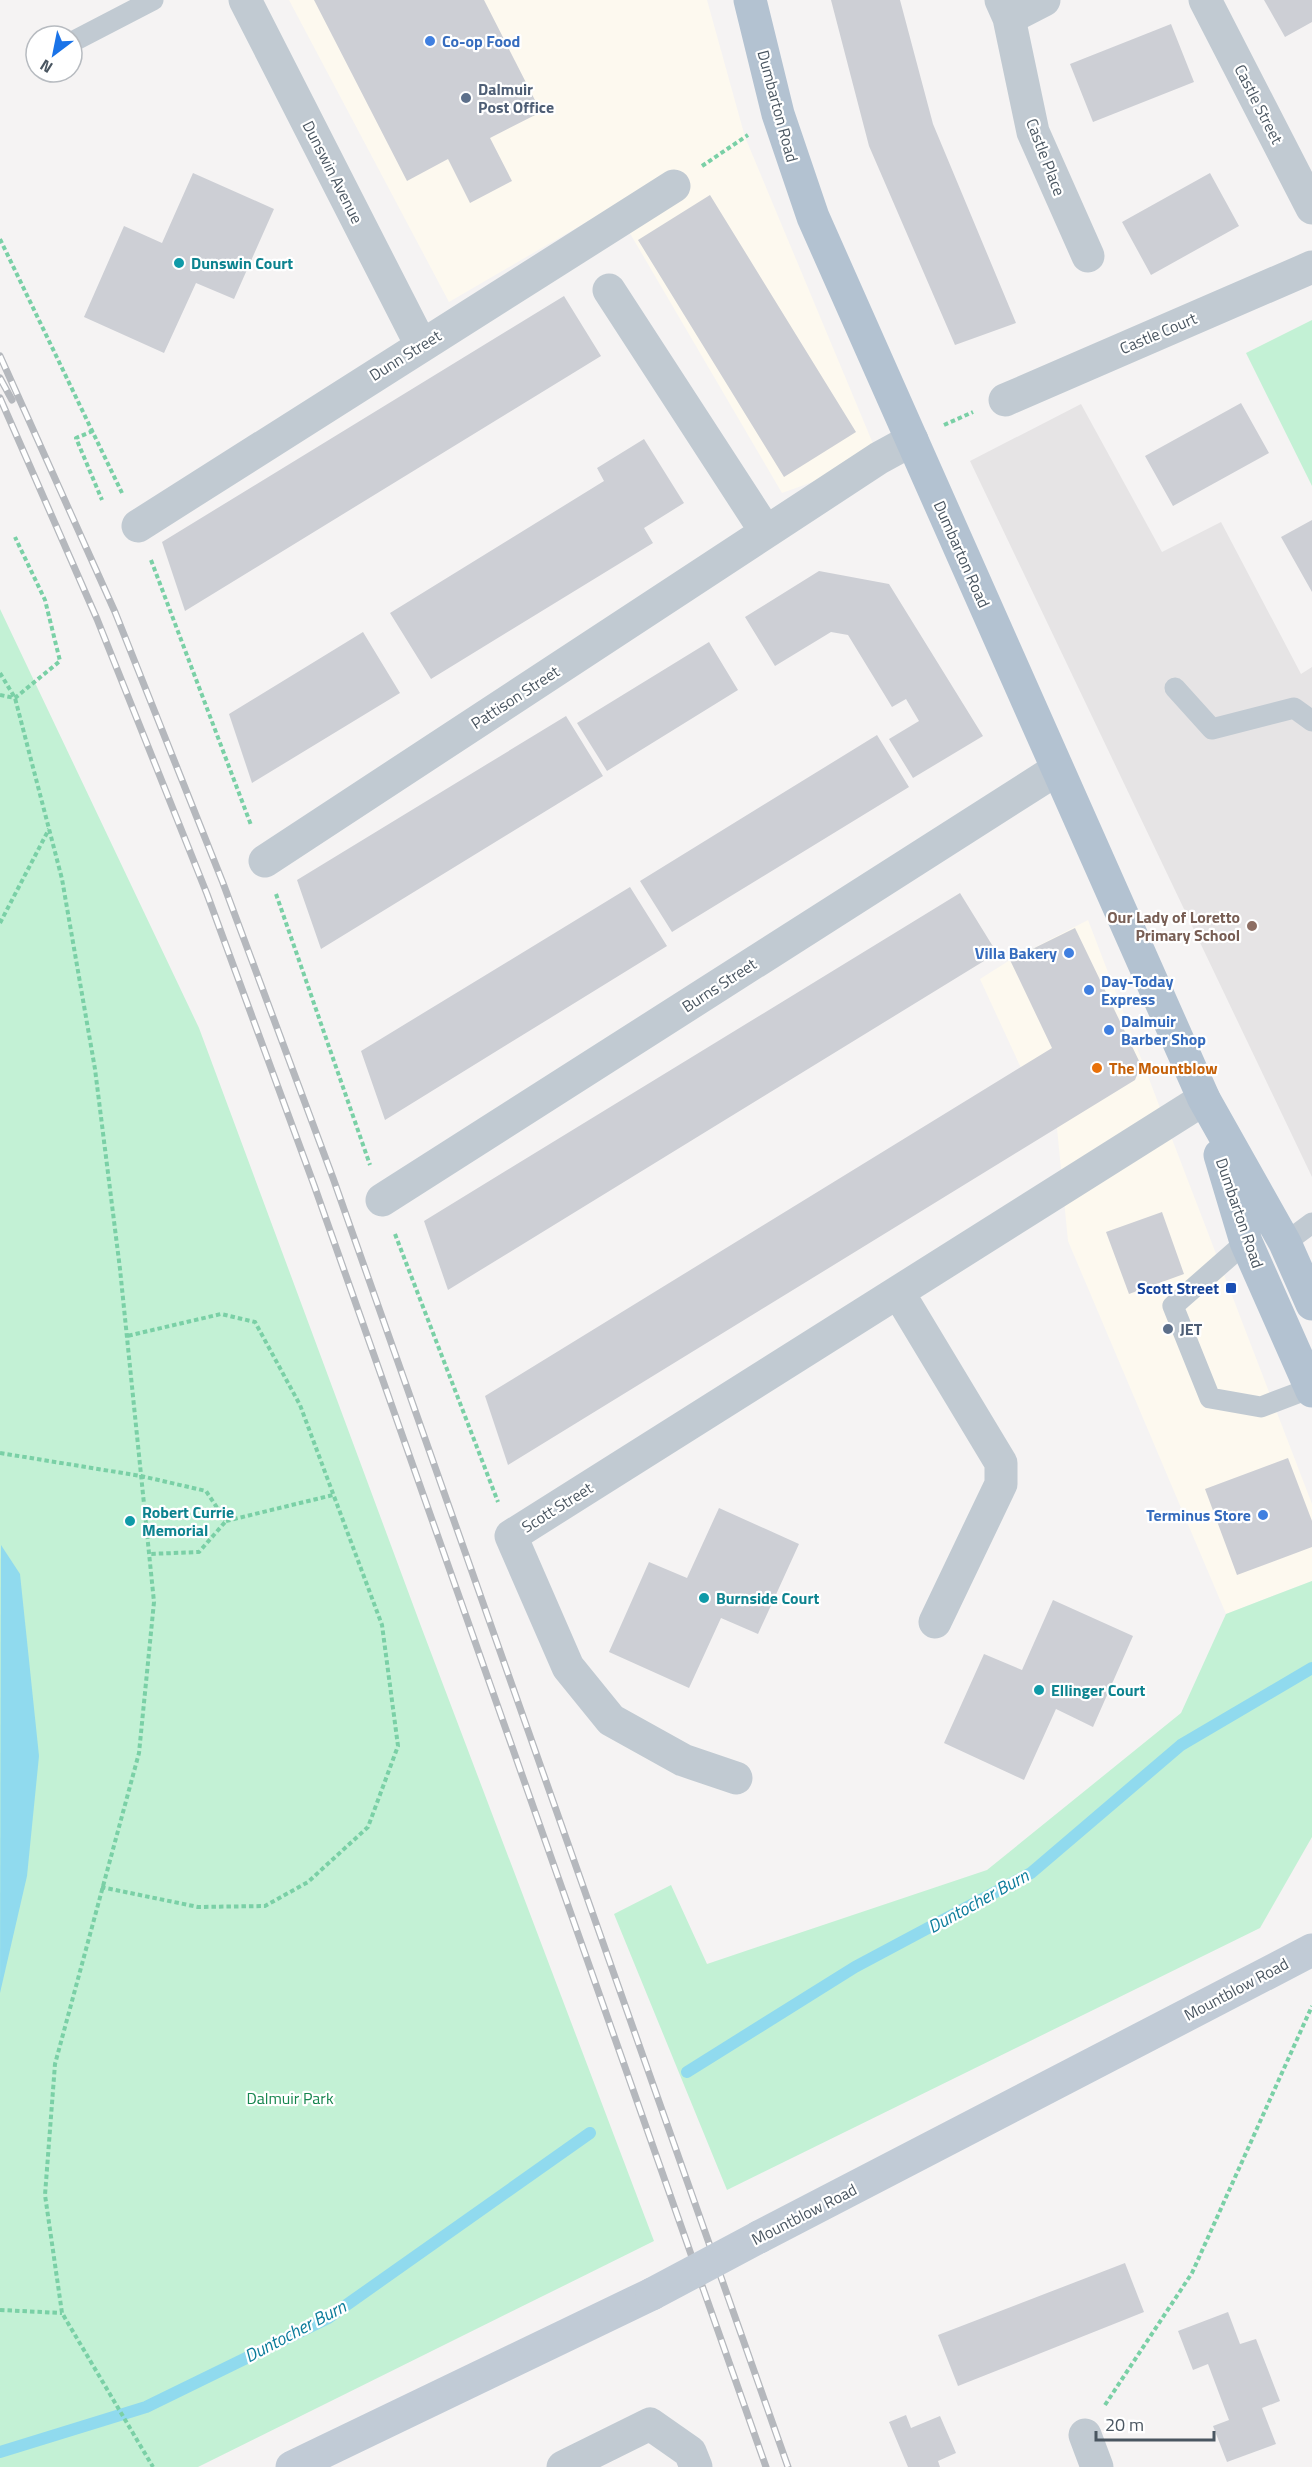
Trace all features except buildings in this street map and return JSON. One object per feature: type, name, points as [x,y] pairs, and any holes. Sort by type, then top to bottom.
[{"type":"main road","name":"Dumbarton Road","points":[[750,0],[778,114],[813,217],[1056,770],[1204,1098],[1286,1243],[1312,1304]]},
{"type":"main road","name":"Dumbarton Road","points":[[1204,1098],[1246,1242],[1311,1389]]},
{"type":"street","name":"Dunswin Avenue","points":[[245,0],[421,345]]},
{"type":"street","name":"Castle Place","points":[[1044,0],[1005,9],[1033,132],[1088,256]]},
{"type":"street","name":"Castle Street","points":[[1205,0],[1312,208]]},
{"type":"street","name":"Dunn Street","points":[[138,526],[675,186]]},
{"type":"street","name":"Castle Court","points":[[1005,400],[1312,267]]},
{"type":"street","points":[[609,290],[766,532]]},
{"type":"street","name":"Pattison Street","points":[[265,861],[879,458],[912,440]]},
{"type":"street","name":"Burns Street","points":[[382,1200],[1056,770]]},
{"type":"street","name":"Scott Street","points":[[736,1778],[683,1760],[611,1720],[568,1667],[511,1536],[1204,1098]]},
{"type":"street","points":[[898,1292],[1001,1463],[1001,1484],[935,1622]]},
{"type":"street","name":"Mountblow Road","points":[[291,2467],[652,2294],[1312,1950]]},
{"type":"street","points":[[563,2467],[650,2424],[690,2452],[696,2467]]},
{"type":"street","points":[[1085,2435],[1096,2467]]},
{"type":"lane","points":[[84,36],[153,0]]},
{"type":"lane","points":[[1175,688],[1212,729],[1294,708],[1312,721]]},
{"type":"lane","points":[[1286,1243],[1312,1223]]},
{"type":"lane","points":[[1246,1242],[1173,1306],[1210,1398],[1261,1407],[1311,1389]]},
{"type":"path","points":[[675,186],[778,114]]},
{"type":"path","points":[[0,239],[138,526],[265,861],[382,1200],[511,1536]]},
{"type":"path","points":[[912,440],[1005,400]]},
{"type":"path","points":[[93,431],[76,438],[102,500]]},
{"type":"path","points":[[15,537],[45,600],[60,661],[15,698]]},
{"type":"path","points":[[0,673],[15,698],[62,879],[95,1069],[127,1336],[154,1602],[139,1753],[55,2064],[45,2195],[62,2313],[153,2467]]},
{"type":"path","points":[[0,695],[15,698]]},
{"type":"path","points":[[0,923],[49,828]]},
{"type":"path","points":[[101,1887],[198,1907],[265,1906],[308,1882],[368,1827],[398,1746],[382,1625],[300,1405],[255,1322],[221,1314],[127,1336]]},
{"type":"path","points":[[0,1453],[141,1476],[206,1491],[226,1521]]},
{"type":"path","points":[[149,1554],[199,1552],[226,1521],[333,1495]]},
{"type":"path","points":[[1085,2435],[1192,2272],[1312,2006]]},
{"type":"path","points":[[0,2310],[62,2313]]},
{"type":"shaded area","points":[[289,0],[707,0],[745,137],[879,458],[782,493],[614,206],[449,302]]},
{"type":"shaded area","name":"Our Lady of Loretto Primary School","points":[[1081,404],[1162,552],[1221,522],[1301,674],[1312,667],[1312,1177],[970,461]]},
{"type":"shaded area","points":[[1088,920],[1312,1504],[1312,1581],[1226,1614],[1068,1241],[1057,1128],[1021,1068],[980,979],[1010,960]]},
{"type":"green space","points":[[1312,320],[1312,486],[1246,353]]},
{"type":"green space","name":"Dalmuir Park","points":[[0,609],[199,1028],[422,1629],[654,2241],[198,2467],[0,2467]]},
{"type":"green space","points":[[1312,1581],[1312,1837],[1260,1928],[727,2190],[614,1914],[671,1885],[707,1964],[987,1870],[1181,1713],[1226,1614]]},
{"type":"water","points":[[1,1545],[20,1574],[39,1756],[27,1876],[0,1993]]},
{"type":"waterway","name":"Duntocher Burn","points":[[687,2072],[855,1967],[1031,1873],[1181,1745],[1312,1668]]},
{"type":"waterway","name":"Duntocher Burn","points":[[0,2452],[146,2407],[328,2318],[590,2133]]},
{"type":"railway","points":[[0,356],[115,612],[223,883],[333,1178],[788,2467]]},
{"type":"railway","points":[[0,378],[12,400]]},
{"type":"railway","points":[[0,398],[97,619],[207,894],[314,1185],[766,2467]]},
{"type":"place","name":"Co-op Food","points":[[430,41]]},
{"type":"place","name":"Dalmuir Post Office","points":[[466,98]]},
{"type":"place","name":"Dunswin Court","points":[[179,263]]},
{"type":"place","name":"Our Lady of Loretto Primary School","points":[[1252,926]]},
{"type":"place","name":"Villa Bakery","points":[[1069,953]]},
{"type":"place","name":"Day-Today Express","points":[[1089,990]]},
{"type":"place","name":"Dalmuir Barber Shop","points":[[1109,1030]]},
{"type":"place","name":"The Mountblow","points":[[1097,1068]]},
{"type":"place","name":"Scott Street","points":[[1231,1288]]},
{"type":"place","name":"JET","points":[[1168,1329]]},
{"type":"place","name":"Terminus Store","points":[[1263,1515]]},
{"type":"place","name":"Robert Currie Memorial","points":[[130,1521]]},
{"type":"place","name":"Burnside Court","points":[[704,1598]]},
{"type":"place","name":"Ellinger Court","points":[[1039,1690]]}]
